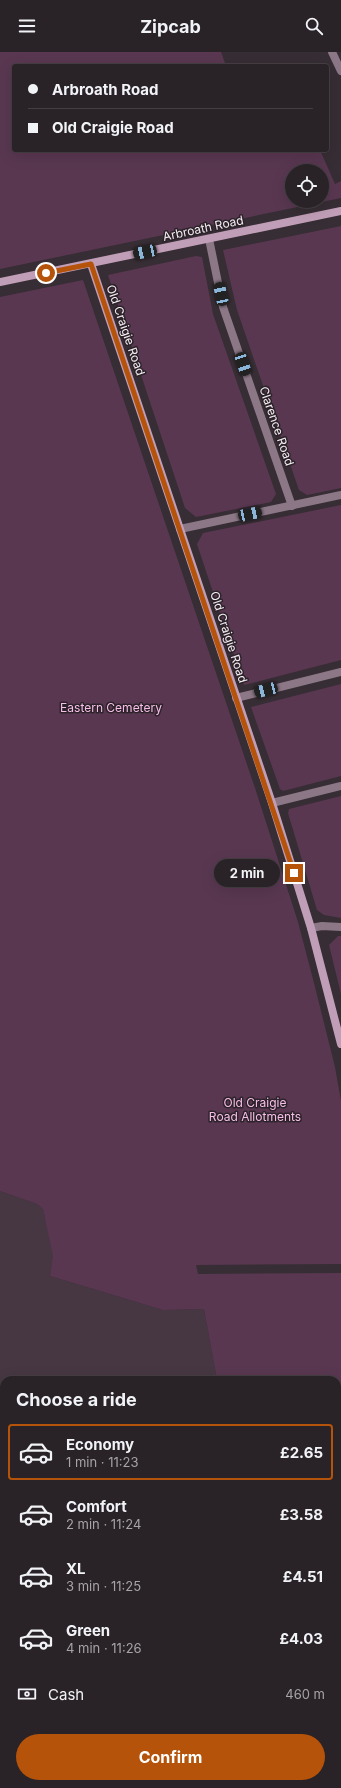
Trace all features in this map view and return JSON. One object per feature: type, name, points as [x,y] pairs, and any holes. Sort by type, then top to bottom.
[{"type":"street","points":[[332,52],[341,71]]},
{"type":"street","name":"Arbroath Road","points":[[0,282],[341,211]]},
{"type":"street","name":"Clarence Road","points":[[209,239],[224,307],[292,506]]},
{"type":"street","name":"Old Craigie Road","points":[[91,264],[272,803],[312,928],[341,1044]]},
{"type":"street","points":[[180,529],[341,495]]},
{"type":"street","points":[[236,698],[341,672]]},
{"type":"street","points":[[272,803],[341,786]]},
{"type":"street","points":[[312,928],[322,926],[341,927]]},
{"type":"shaded area","points":[[0,1191],[37,1204],[43,1209],[54,1256],[50,1276],[163,1310],[204,1309],[216,1376],[0,1376]]},
{"type":"green space","points":[[0,52],[221,52],[225,64],[12,64],[12,152],[321,152],[326,164],[285,164],[285,208],[293,208],[0,269]]},
{"type":"green space","points":[[329,170],[335,184],[341,181],[341,198],[329,200]]},
{"type":"green space","points":[[341,226],[341,488],[307,495],[299,490],[237,310],[223,250]]},
{"type":"green space","points":[[196,256],[202,257],[213,314],[276,494],[271,502],[196,517],[185,508],[108,275]]},
{"type":"green space","name":"Eastern Cemetery","points":[[83,280],[256,791],[298,922],[335,1067],[341,1101],[341,1264],[196,1265],[198,1274],[341,1273],[341,1376],[216,1376],[204,1309],[163,1310],[50,1276],[53,1256],[43,1209],[37,1204],[0,1191],[0,297]]},
{"type":"green space","points":[[341,505],[341,660],[244,685],[197,544],[203,533]]},
{"type":"green space","points":[[341,684],[341,776],[283,791],[280,789],[251,707]]},
{"type":"green space","points":[[341,796],[341,918],[324,915],[317,910],[288,813],[289,809]]},
{"type":"green space","points":[[338,936],[341,936],[341,994],[329,945]]},
{"type":"route","points":[[46,273],[91,264],[272,803],[294,873]]},
{"type":"park label","name":"Old Craigie Road Allotments","points":[[255,1109]]}]
